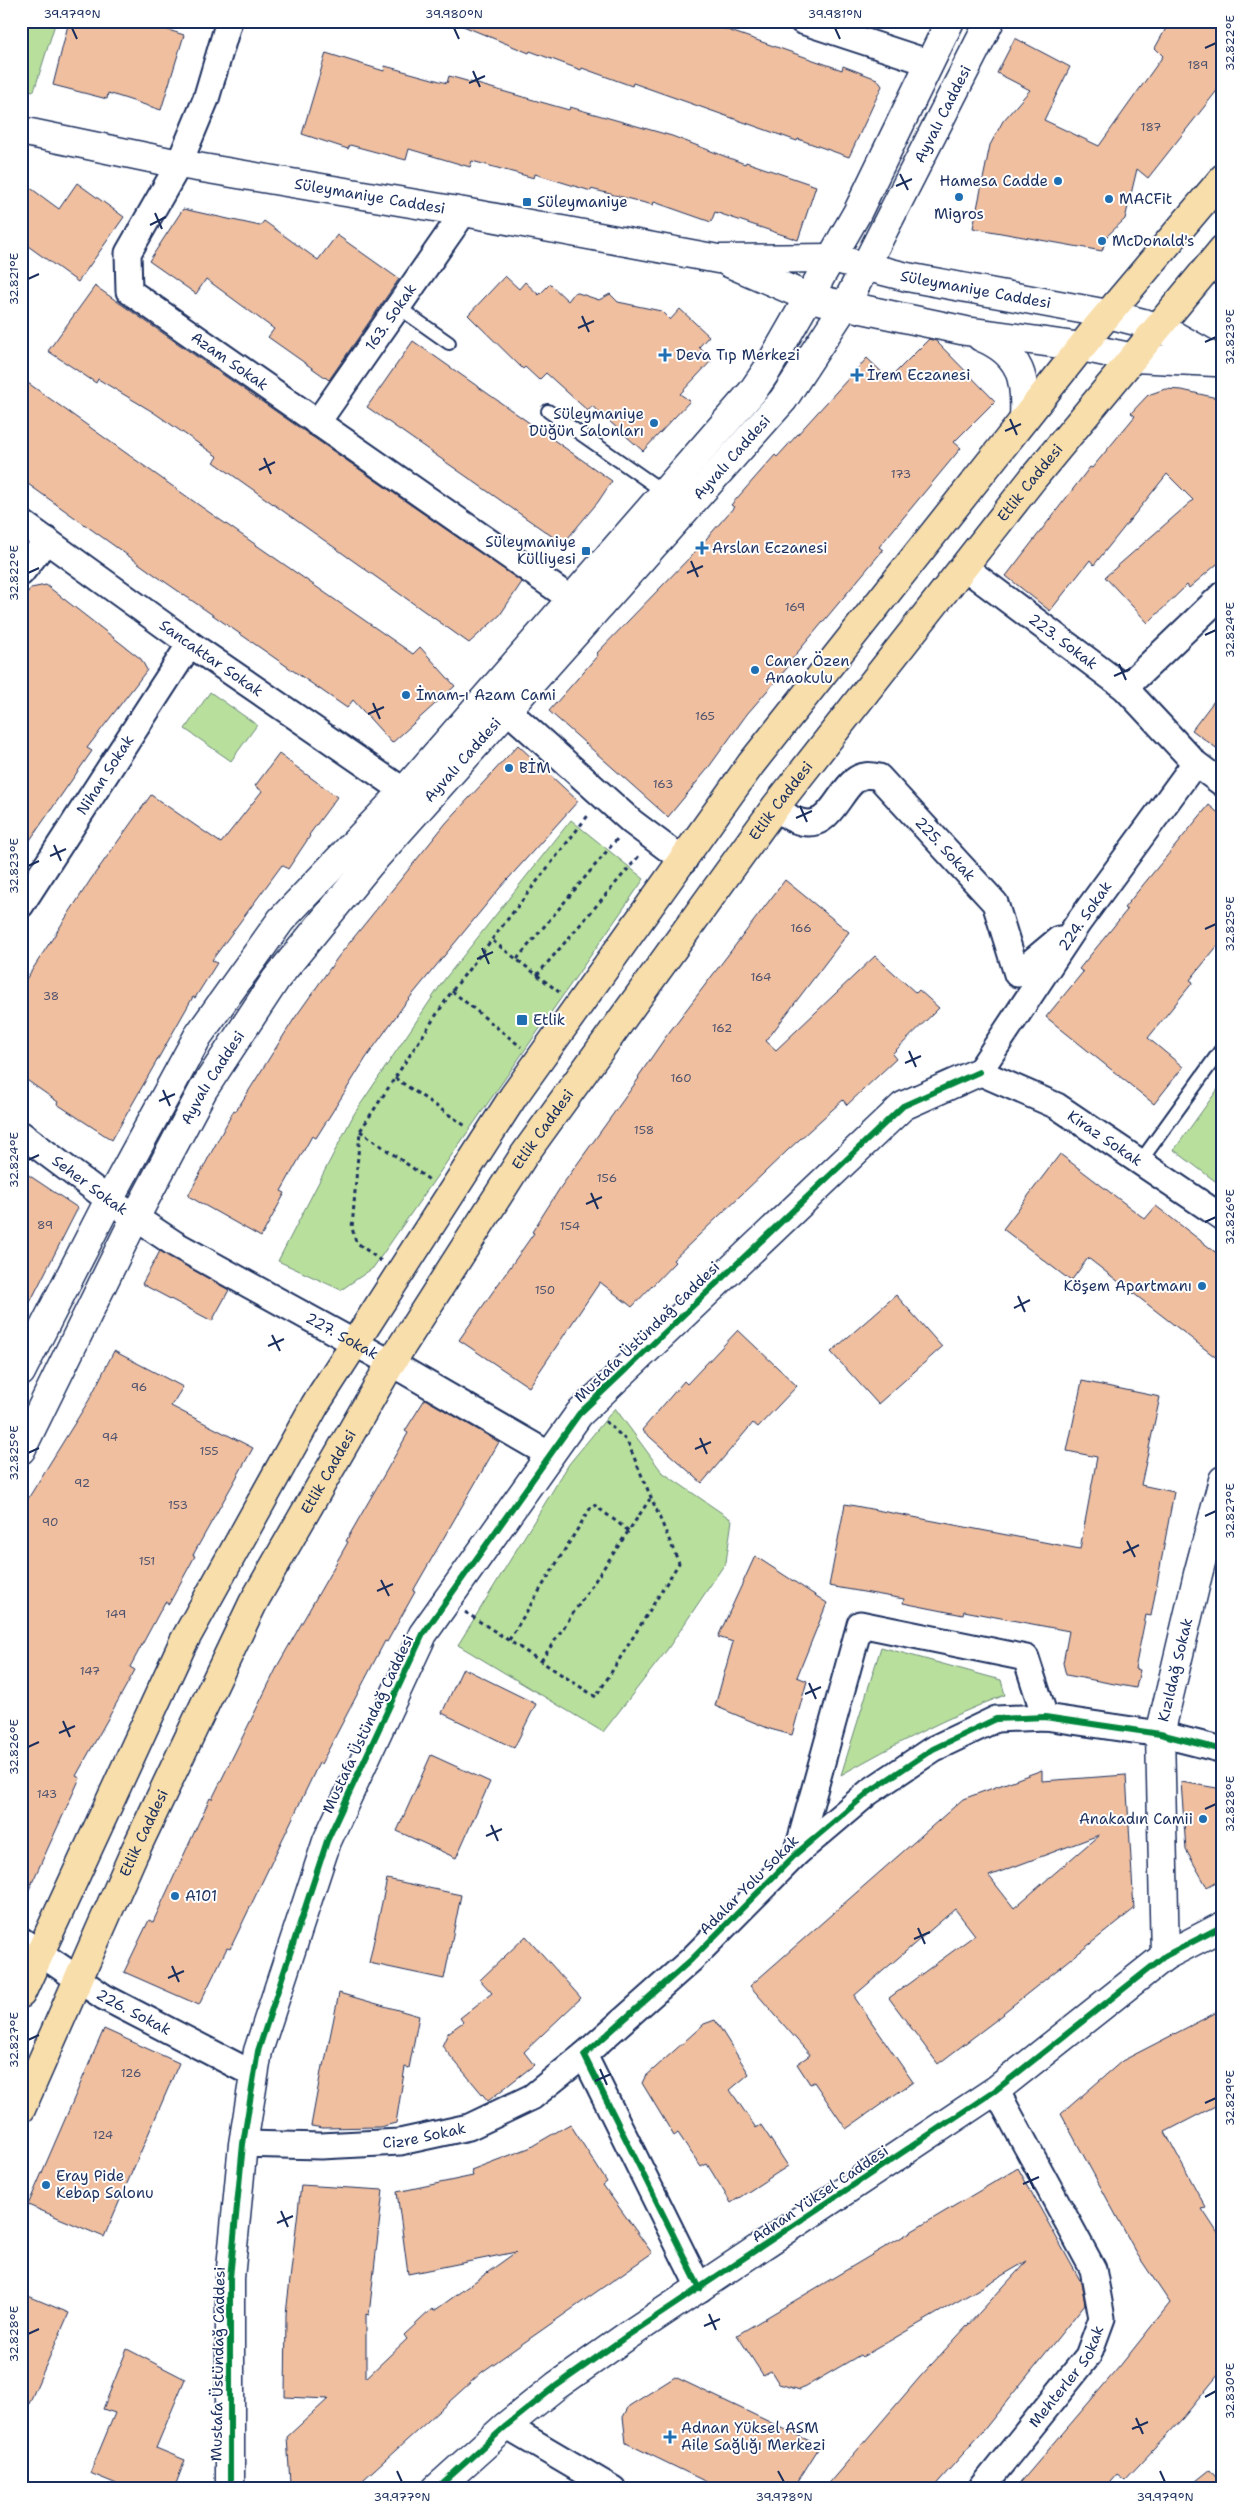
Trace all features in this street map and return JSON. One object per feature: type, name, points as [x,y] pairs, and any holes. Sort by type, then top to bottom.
[{"type":"main road","name":"Ayvalı Caddesi","points":[[21,1372],[109,1200],[198,1036],[275,928],[404,791],[752,392],[810,298],[857,213],[950,21]]},
{"type":"main road","name":"Ayvalı Caddesi","points":[[21,1450],[135,1218],[203,1090],[276,979],[369,865],[506,709],[765,423],[783,400],[846,304],[990,21]]},
{"type":"main road","name":"Süleymaniye Caddesi","points":[[21,131],[179,164],[464,212],[718,259],[832,258],[864,267],[1108,314],[1159,328],[1222,363]]},
{"type":"main road","points":[[21,1994],[30,1946],[183,1644],[315,1405],[450,1194],[539,1061],[684,861],[751,764],[1108,314],[1223,178]]},
{"type":"main road","name":"Etlik Caddesi","points":[[21,2109],[132,1855],[253,1603],[391,1364],[524,1155],[776,806],[1034,477],[1223,249]]},
{"type":"main road","name":"Süleymaniye Caddesi","points":[[718,259],[810,298],[846,304],[966,331],[1082,347],[1134,358],[1222,363]]},
{"type":"main road","name":"Süleymaniye Caddesi","points":[[966,331],[988,340],[1006,352],[1016,362],[1023,378],[1024,419]]},
{"type":"main road","name":"Mustafa Üstündağ Caddesi","points":[[230,2489],[230,2278],[243,2144],[258,2051],[327,1841],[423,1634],[579,1414],[903,1106],[979,1072]]},
{"type":"main road","name":"Kızıldağ Sokak","points":[[1165,1956],[1160,1734],[1198,1574],[1223,1480]]},
{"type":"main road","name":"Adnan Yüksel Caddesi","points":[[436,2489],[506,2426],[556,2386],[627,2336],[996,2090],[1165,1956],[1223,1926]]},
{"type":"street","name":"Azam Sokak","points":[[228,21],[206,99],[179,164],[128,253],[129,291],[571,599]]},
{"type":"street","points":[[802,21],[930,63]]},
{"type":"street","name":"163. Sokak","points":[[317,423],[464,212]]},
{"type":"street","name":"Sancaktar Sokak","points":[[21,522],[190,644],[404,791]]},
{"type":"street","points":[[21,573],[47,540]]},
{"type":"street","name":"223. Sokak","points":[[964,567],[1125,688],[1195,763],[1223,784]]},
{"type":"street","points":[[1125,688],[1223,594]]},
{"type":"street","name":"Nihan Sokak","points":[[21,905],[190,644]]},
{"type":"street","points":[[506,709],[632,822],[684,861]]},
{"type":"street","name":"224. Sokak","points":[[979,1072],[1078,923],[1195,763]]},
{"type":"street","name":"225. Sokak","points":[[776,806],[794,820],[809,823],[828,815],[854,781],[867,775],[879,777],[995,904],[1016,974],[1078,923]]},
{"type":"street","name":"Kiraz Sokak","points":[[979,1072],[1057,1106],[1223,1218]]},
{"type":"street","name":"Seher Sokak","points":[[21,1134],[135,1218]]},
{"type":"street","name":"227. Sokak","points":[[135,1218],[175,1244],[550,1455]]},
{"type":"street","name":"Adalar Yolu Sokak","points":[[797,1853],[860,1624],[1026,1658],[1045,1717]]},
{"type":"street","name":"Adalar Yolu Sokak","points":[[584,2054],[691,1960],[797,1853],[869,1792],[932,1750],[996,1720],[1045,1717],[1160,1734],[1223,1750]]},
{"type":"street","name":"226. Sokak","points":[[30,1946],[104,1997],[253,2074]]},
{"type":"street","points":[[584,2054],[700,2289]]},
{"type":"street","name":"Cizre Sokak","points":[[243,2144],[321,2146],[400,2142],[469,2127],[532,2097],[584,2054]]},
{"type":"street","name":"Mehterler Sokak","points":[[981,2489],[1088,2356],[1102,2318],[1093,2269],[996,2090]]},
{"type":"street","points":[[506,2426],[613,2489]]},
{"type":"lane","points":[[398,307],[449,343]]},
{"type":"lane","points":[[548,411],[664,492]]},
{"type":"lane","points":[[1140,1162],[1223,1047]]},
{"type":"path","points":[[399,1275],[356,1242],[352,1228],[360,1131],[452,991],[493,941],[603,797]]},
{"type":"path","points":[[516,959],[632,822]]},
{"type":"path","points":[[538,975],[653,839]]},
{"type":"path","points":[[493,941],[578,1006]]},
{"type":"path","points":[[452,991],[539,1061]]},
{"type":"path","points":[[395,1078],[486,1140]]},
{"type":"path","points":[[360,1131],[450,1194]]},
{"type":"path","points":[[447,1601],[596,1697],[679,1564],[627,1441],[588,1406]]},
{"type":"path","points":[[541,1661],[650,1499]]},
{"type":"path","points":[[508,1640],[593,1504],[629,1531]]},
{"type":"green space","points":[[21,21],[56,21],[34,91],[21,89]]},
{"type":"green space","points":[[210,692],[257,725],[231,761],[185,729]]},
{"type":"green space","points":[[571,820],[644,879],[373,1268],[341,1290],[278,1261],[354,1114],[444,980]]},
{"type":"green space","points":[[1223,1082],[1223,1187],[1174,1150]]},
{"type":"green space","points":[[615,1408],[662,1472],[732,1520],[726,1562],[667,1650],[603,1732],[458,1645],[569,1464]]},
{"type":"green space","points":[[881,1647],[1001,1680],[1005,1695],[962,1712],[841,1775]]},
{"type":"building","points":[[69,21],[140,21],[184,35],[161,110],[108,93],[107,99],[53,85]]},
{"type":"building","points":[[451,21],[702,21],[842,70],[843,66],[877,79],[882,86],[849,157],[798,139],[797,141],[633,83],[632,86],[530,51],[529,53]]},
{"type":"building","points":[[1170,21],[1223,21],[1223,83],[1148,178],[1137,169],[1125,219],[1107,236],[1102,251],[973,228],[990,145],[1003,121],[1030,90],[997,73],[1015,38],[1070,67],[1044,120],[1099,146],[1163,56],[1155,48]]},
{"type":"building","points":[[326,53],[384,71],[385,66],[447,83],[449,76],[569,110],[570,107],[672,136],[745,164],[746,162],[816,186],[798,240],[715,212],[711,222],[654,202],[653,205],[591,189],[591,191],[535,174],[534,178],[472,161],[470,167],[409,149],[406,160],[350,145],[348,149],[302,134]]},
{"type":"building","points":[[21,181],[59,209],[77,183],[124,217],[78,282],[21,241]]},
{"type":"building","points":[[183,209],[260,226],[264,221],[318,260],[337,235],[399,279],[329,380],[268,337],[274,329],[206,279],[196,294],[149,261]]},
{"type":"building","points":[[505,276],[519,289],[525,282],[539,295],[550,284],[568,301],[575,292],[599,300],[610,294],[618,302],[661,311],[670,320],[680,309],[709,336],[699,347],[712,360],[680,394],[690,401],[643,451],[592,406],[588,411],[546,373],[539,380],[525,367],[523,369],[468,315]]},
{"type":"building","points":[[95,286],[522,582],[500,615],[469,643],[214,462],[218,457],[153,412],[98,379],[96,383],[48,351]]},
{"type":"building","points":[[929,339],[936,341],[995,401],[954,442],[961,448],[879,547],[883,550],[792,659],[794,660],[747,714],[706,771],[668,817],[549,711],[598,655],[596,654],[693,554],[734,507],[731,505],[775,455],[777,457],[867,358],[889,379]]},
{"type":"building","points":[[413,341],[612,481],[598,502],[563,544],[367,407]]},
{"type":"building","points":[[21,378],[203,508],[413,654],[420,647],[455,686],[392,743],[353,700],[347,708],[155,575],[21,479]]},
{"type":"building","points":[[1165,389],[1182,390],[1217,398],[1223,403],[1223,559],[1189,588],[1187,585],[1148,623],[1105,577],[1193,500],[1167,474],[1094,565],[1090,560],[1050,611],[1006,576],[1090,467],[1092,468],[1135,416],[1131,413],[1148,395]]},
{"type":"building","points":[[46,585],[141,659],[147,670],[87,748],[92,751],[21,853],[21,601],[31,588]]},
{"type":"building","points":[[1223,689],[1223,753],[1192,730]]},
{"type":"building","points":[[518,745],[578,801],[499,889],[404,1005],[366,1058],[316,1138],[312,1136],[281,1191],[285,1193],[261,1237],[188,1196],[234,1110],[236,1111],[294,1019],[338,957],[446,823]]},
{"type":"building","points":[[279,754],[337,797],[309,835],[288,869],[282,865],[212,960],[217,963],[195,998],[193,997],[112,1140],[57,1104],[58,1102],[21,1076],[21,987],[91,879],[151,795],[221,843],[262,791],[255,786]]},
{"type":"building","points":[[1209,805],[1223,817],[1223,939],[1190,980],[1193,982],[1148,1038],[1183,1067],[1154,1104],[1046,1017],[1083,972],[1079,969],[1127,910],[1124,908]]},
{"type":"building","points":[[785,880],[849,932],[766,1041],[776,1050],[875,956],[916,993],[919,990],[939,1008],[892,1054],[896,1059],[847,1105],[843,1100],[788,1150],[673,1260],[675,1262],[632,1307],[600,1282],[529,1387],[459,1340],[534,1233],[532,1232],[560,1188],[639,1078],[667,1035]]},
{"type":"building","points":[[1060,1154],[1145,1219],[1156,1206],[1223,1258],[1223,1363],[1088,1258],[1071,1281],[1003,1229]]},
{"type":"building","points":[[21,1170],[78,1208],[21,1320]]},
{"type":"building","points":[[160,1251],[229,1290],[212,1321],[142,1284]]},
{"type":"building","points":[[896,1295],[942,1347],[878,1404],[831,1352]]},
{"type":"building","points":[[738,1330],[797,1386],[758,1427],[753,1423],[702,1483],[642,1430],[684,1381],[687,1384]]},
{"type":"building","points":[[114,1351],[183,1387],[171,1406],[253,1448],[193,1555],[195,1556],[169,1604],[165,1602],[130,1667],[135,1670],[76,1776],[80,1778],[21,1907],[21,1510],[89,1400]]},
{"type":"building","points":[[1082,1381],[1160,1397],[1141,1485],[1174,1492],[1151,1616],[1146,1615],[1135,1669],[1140,1670],[1136,1688],[1066,1675],[1063,1663],[1069,1631],[964,1611],[963,1615],[903,1603],[904,1599],[829,1586],[845,1504],[1080,1549],[1097,1457],[1067,1451]]},
{"type":"building","points":[[425,1399],[499,1442],[413,1591],[415,1592],[387,1642],[385,1641],[321,1764],[319,1763],[230,1949],[227,1948],[199,2005],[124,1972],[149,1920],[153,1922],[210,1798],[212,1799],[279,1663],[408,1433],[405,1431]]},
{"type":"building","points":[[755,1556],[827,1603],[797,1677],[807,1681],[792,1735],[770,1729],[715,1706],[733,1642],[718,1637]]},
{"type":"building","points":[[463,1668],[536,1704],[514,1748],[442,1713]]},
{"type":"building","points":[[431,1755],[490,1782],[456,1858],[397,1831]]},
{"type":"building","points":[[1042,1770],[1042,1781],[1126,1775],[1134,1909],[1004,2014],[938,2064],[889,1998],[975,1935],[955,1909],[855,1995],[855,1998],[913,2082],[846,2129],[814,2082],[810,2084],[797,2064],[810,2055],[750,1986],[963,1799]],"holes":[[[1099,1835],[1014,1908],[989,1876]]]},
{"type":"building","name":"Anakadın Camii","points":[[1181,1782],[1223,1789],[1223,1878],[1207,1887],[1186,1850]]},
{"type":"building","points":[[387,1879],[461,1895],[444,1979],[369,1963]]},
{"type":"building","points":[[526,1936],[581,1998],[524,2052],[534,2065],[488,2101],[442,2046],[448,2033],[463,2022],[460,2018],[492,1993],[480,1980]]},
{"type":"building","points":[[339,1993],[419,2016],[409,2068],[405,2067],[396,2123],[380,2127],[323,2128],[311,2126],[322,2066],[324,2066]]},
{"type":"building","points":[[1223,2009],[1223,2102],[1165,2132],[1206,2208],[1202,2209],[1223,2241],[1223,2369],[1183,2418],[1125,2480],[1117,2474],[1104,2489],[1015,2489],[1120,2366],[1170,2303],[1137,2254],[1061,2114],[1122,2061]]},
{"type":"building","points":[[715,2020],[749,2074],[730,2090],[756,2128],[761,2125],[788,2166],[731,2203],[707,2164],[701,2167],[678,2133],[674,2136],[642,2083],[645,2077],[704,2024]]},
{"type":"building","points":[[104,2029],[179,2063],[104,2237],[28,2205]]},
{"type":"building","points":[[570,2124],[607,2182],[603,2185],[652,2253],[482,2372],[353,2489],[295,2489],[290,2483],[287,2437],[328,2399],[285,2397],[286,2314],[301,2185],[383,2190],[369,2315],[366,2314],[366,2378],[407,2339],[404,2335],[432,2309],[434,2311],[516,2252],[408,2274],[397,2192],[473,2176],[471,2170],[529,2148]]},
{"type":"building","points":[[1018,2168],[1081,2282],[1085,2304],[979,2436],[932,2489],[824,2489],[920,2377],[1027,2261],[862,2357],[860,2355],[800,2390],[779,2384],[771,2371],[763,2375],[737,2335]]},
{"type":"building","points":[[21,2293],[69,2313],[21,2422]]},
{"type":"building","points":[[127,2349],[185,2379],[156,2448],[185,2460],[174,2489],[129,2489],[90,2473],[115,2413],[103,2409]]},
{"type":"building","points":[[675,2377],[820,2446],[793,2489],[721,2489],[626,2443],[623,2417],[629,2406]]},
{"type":"building","points":[[1211,2469],[1223,2484],[1223,2489],[1186,2489]]},
{"type":"cycle path","points":[[230,2489],[230,2278],[243,2144],[258,2051],[327,1841],[423,1634],[579,1414],[903,1106],[979,1072]]},
{"type":"cycle path","points":[[700,2289],[584,2055],[691,1960],[797,1853],[869,1792],[933,1749],[996,1719],[1045,1717],[1160,1734],[1223,1750]]},
{"type":"cycle path","points":[[436,2489],[506,2426],[556,2386],[627,2336],[996,2090],[1165,1956],[1223,1926]]},
{"type":"place","name":"Hamesa Cadde","points":[[1058,181]]},
{"type":"place","name":"Migros","points":[[959,197]]},
{"type":"place","name":"MACFit","points":[[1109,199]]},
{"type":"place","name":"Süleymaniye","points":[[527,202]]},
{"type":"place","name":"McDonald's","points":[[1102,241]]},
{"type":"place","name":"Deva Tıp Merkezi","points":[[665,355]]},
{"type":"place","name":"İrem Eczanesi","points":[[857,375]]},
{"type":"place","name":"Süleymaniye Düğün Salonları","points":[[654,423]]},
{"type":"place","name":"Arslan Eczanesi","points":[[702,548]]},
{"type":"place","name":"Süleymaniye Külliyesi","points":[[586,551]]},
{"type":"place","name":"Caner Özen Anaokulu","points":[[755,670]]},
{"type":"place","name":"İmam-ı Azam Cami","points":[[406,695]]},
{"type":"place","name":"BİM","points":[[509,768]]},
{"type":"place","name":"Etlik","points":[[522,1020]]},
{"type":"place","name":"Köşem Apartmanı","points":[[1202,1286]]},
{"type":"place","name":"Anakadın Camii","points":[[1203,1819]]},
{"type":"place","name":"A101","points":[[175,1896]]},
{"type":"place","name":"Eray Pide Kebap Salonu","points":[[46,2185]]},
{"type":"place","name":"Adnan Yüksel ASM Aile Sağlığı Merkezi","points":[[670,2437]]}]
